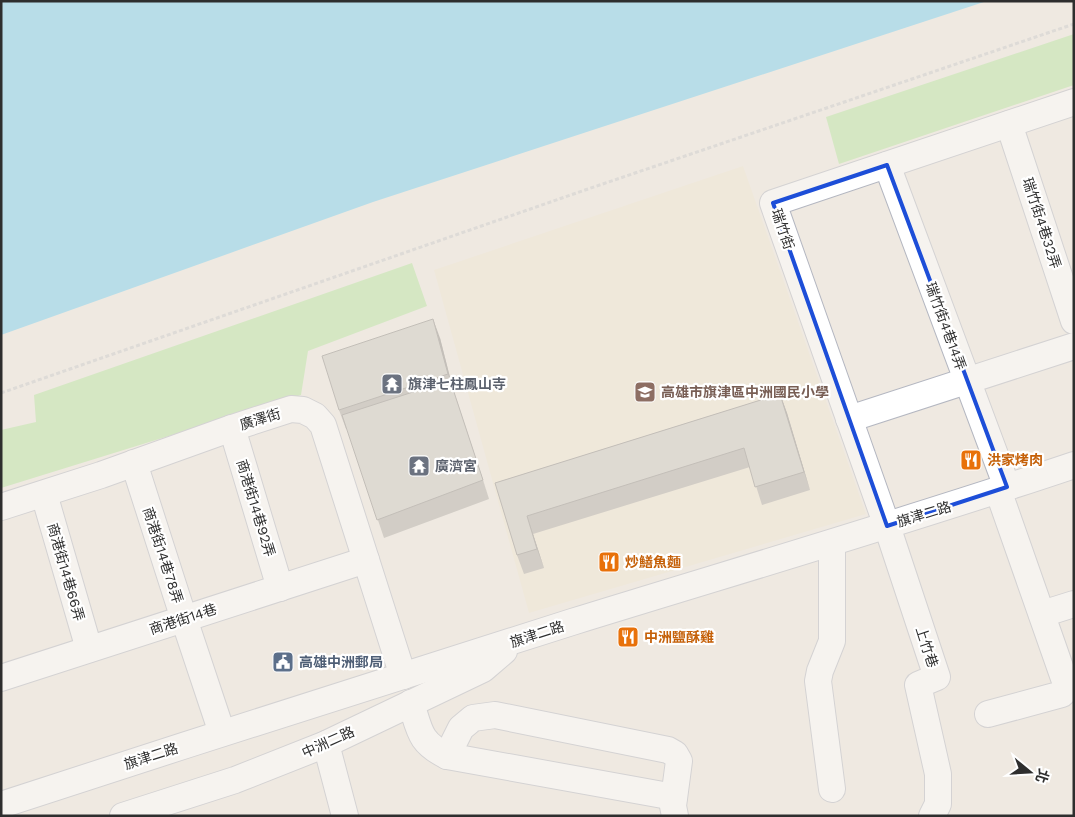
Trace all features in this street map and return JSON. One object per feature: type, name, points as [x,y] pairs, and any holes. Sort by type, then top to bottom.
[{"type":"street","name":"瑞竹街","points":[[887,526],[774,203],[1074,102]]},
{"type":"street","name":"瑞竹街4巷32弄","points":[[1009,124],[1074,322]]},
{"type":"street","name":"瑞竹街4巷14弄","points":[[887,165],[966,381],[1066,684],[1066,690],[1062,694],[988,714]]},
{"type":"street","points":[[849,419],[1074,346]]},
{"type":"street","name":"廣澤街","points":[[1,507],[291,409],[304,410],[315,416],[323,424],[403,676]]},
{"type":"street","name":"商港街14巷92弄","points":[[232,428],[280,588]]},
{"type":"street","name":"商港街14巷78弄","points":[[134,463],[222,732]]},
{"type":"street","name":"旗津二路","points":[[1,805],[222,732],[887,526],[1074,464]]},
{"type":"street","name":"商港街14巷66弄","points":[[44,494],[89,650]]},
{"type":"street","name":"上竹巷","points":[[887,526],[937,677],[918,685],[938,774],[938,804],[932,816]]},
{"type":"street","points":[[832,543],[832,641],[818,681],[832,789]]},
{"type":"street","name":"商港街14巷","points":[[1,678],[366,560]]},
{"type":"street","points":[[1042,614],[1074,604]]},
{"type":"street","name":"中洲二路","points":[[125,816],[235,780],[326,744],[483,669],[518,640]]},
{"type":"street","points":[[411,703],[423,739],[434,749],[447,756],[674,806],[679,761],[675,754],[668,750],[495,715],[474,718],[461,728],[447,756]]},
{"type":"street","points":[[326,744],[345,816]]},
{"type":"path","points":[[1,393],[594,187],[1074,24]]},
{"type":"highlighted area","points":[[887,165],[1007,487],[887,526],[773,203]]},
{"type":"shaded area","name":"高雄市旗津區中洲國民小學","points":[[743,166],[866,514],[529,613],[434,270]]},
{"type":"green space","points":[[1074,34],[1074,85],[839,164],[826,117]]},
{"type":"green space","points":[[412,263],[427,306],[308,351],[301,395],[1,488],[1,430],[36,422],[34,395]]},
{"type":"water","points":[[1,1],[987,1],[373,202],[1,335]]},
{"type":"building","name":"旗津七柱鳳山寺","points":[[433,319],[448,374],[339,410],[322,356]]},
{"type":"building","name":"廣濟宮","points":[[450,380],[483,480],[377,520],[342,415]]},
{"type":"building","points":[[780,394],[804,472],[755,487],[744,448],[527,516],[537,549],[517,555],[495,483]]},
{"type":"place","name":"旗津七柱鳳山寺","points":[[392,384]]},
{"type":"place","name":"高雄市旗津區中洲國民小學","points":[[645,392]]},
{"type":"place","name":"洪家烤肉","points":[[971,460]]},
{"type":"place","name":"廣濟宮","points":[[419,466]]},
{"type":"place","name":"炒鱔魚麵","points":[[609,562]]},
{"type":"place","name":"中洲鹽酥雞","points":[[628,637]]},
{"type":"place","name":"高雄中洲郵局","points":[[283,662]]}]
